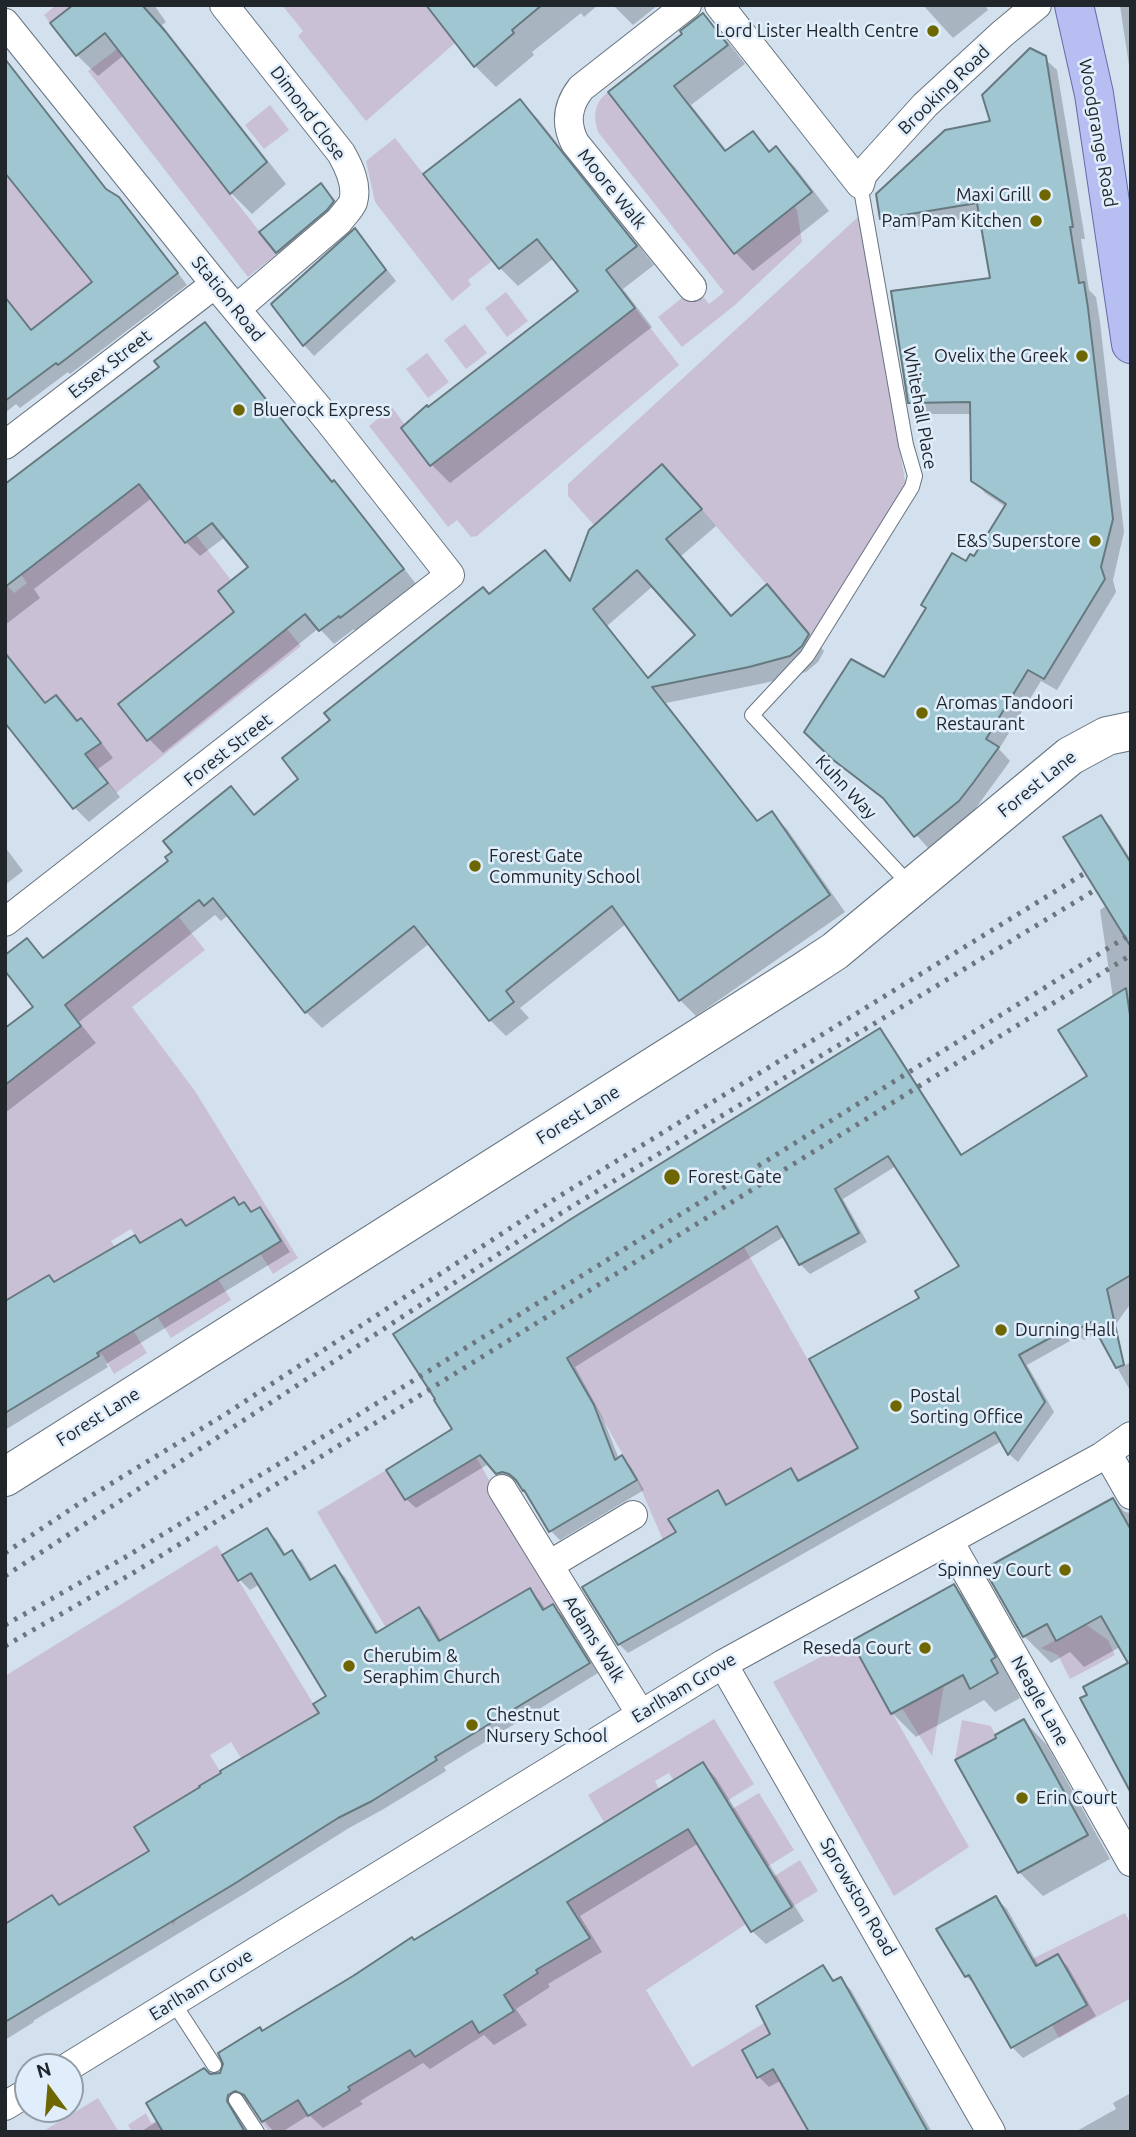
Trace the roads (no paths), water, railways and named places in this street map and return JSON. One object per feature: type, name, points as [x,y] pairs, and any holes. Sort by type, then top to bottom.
[{"type":"main road","name":"Woodgrange Road","points":[[1074,5],[1094,94],[1131,344]]},
{"type":"street","name":"Dimond Close","points":[[224,5],[341,153],[353,176],[354,192],[352,204],[339,221],[236,309]]},
{"type":"street","name":"Moore Walk","points":[[687,5],[581,88],[568,111],[568,122],[575,143],[692,287]]},
{"type":"street","points":[[719,5],[860,184]]},
{"type":"street","name":"Brooking Road","points":[[860,184],[863,174],[925,105],[1037,5]]},
{"type":"street","name":"Station Road","points":[[5,23],[329,421],[450,575]]},
{"type":"street","name":"Essex Street","points":[[5,445],[215,284]]},
{"type":"street","name":"Forest Street","points":[[5,922],[450,575]]},
{"type":"street","name":"Forest Lane","points":[[5,1477],[835,951],[1070,755],[1107,736],[1131,731]]},
{"type":"street","name":"Earlham Grove","points":[[84,2057],[640,1713],[723,1664],[1107,1453],[1131,1436]]},
{"type":"street","points":[[1107,1453],[1131,1495]]},
{"type":"street","name":"Adams Walk","points":[[502,1489],[640,1713]]},
{"type":"street","points":[[549,1565],[633,1515]]},
{"type":"street","name":"Neagle Lane","points":[[949,1541],[1131,1862]]},
{"type":"street","name":"Sprowston Road","points":[[723,1664],[991,2132]]},
{"type":"lane","name":"Whitehall Place","points":[[752,715],[807,656],[912,487],[915,476],[906,444],[860,184]]},
{"type":"lane","name":"Kuhn Way","points":[[752,715],[911,886]]},
{"type":"lane","points":[[173,2002],[214,2065]]},
{"type":"lane","points":[[236,2100],[257,2132]]},
{"type":"railway","points":[[5,1553],[89,1497],[224,1415],[558,1197],[1085,873]]},
{"type":"railway","points":[[5,1576],[566,1210],[1095,890]]},
{"type":"railway","points":[[5,1625],[124,1558],[300,1451],[1131,934]]},
{"type":"railway","points":[[5,1646],[133,1573],[1131,955]]},
{"type":"place","name":"Lord Lister Health Centre","points":[[933,31]]},
{"type":"place","name":"Maxi Grill","points":[[1045,195]]},
{"type":"place","name":"Pam Pam Kitchen","points":[[1036,221]]},
{"type":"place","name":"Ovelix the Greek","points":[[1082,356]]},
{"type":"place","name":"Bluerock Express","points":[[239,410]]},
{"type":"place","name":"E&S Superstore","points":[[1095,541]]},
{"type":"place","name":"Aromas Tandoori Restaurant","points":[[922,713]]},
{"type":"place","name":"Forest Gate Community School","points":[[475,866]]},
{"type":"place","name":"Forest Gate","points":[[672,1177]]},
{"type":"place","name":"Durning Hall","points":[[1001,1330]]},
{"type":"place","name":"Postal Sorting Office","points":[[896,1406]]},
{"type":"place","name":"Spinney Court","points":[[1065,1570]]},
{"type":"place","name":"Reseda Court","points":[[925,1648]]},
{"type":"place","name":"Cherubim & Seraphim Church","points":[[349,1666]]},
{"type":"place","name":"Chestnut Nursery School","points":[[472,1725]]},
{"type":"place","name":"Erin Court","points":[[1022,1798]]}]
